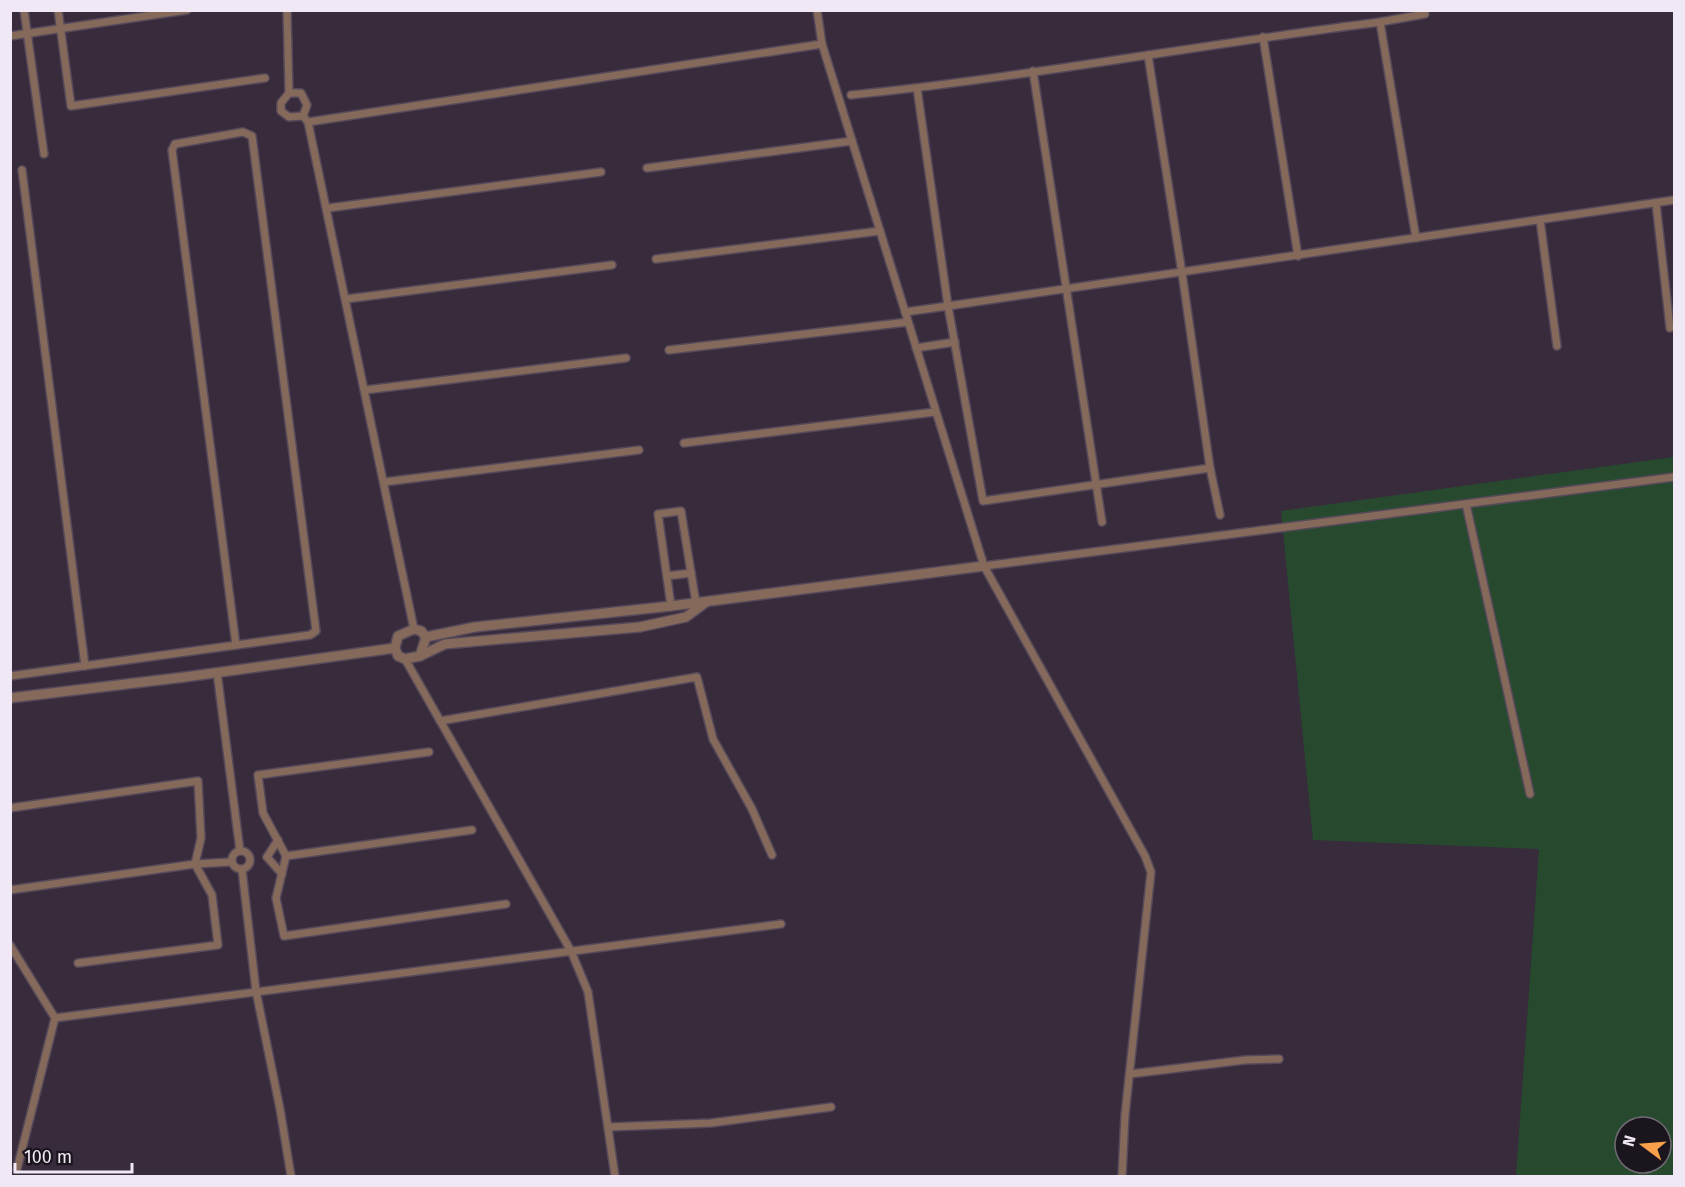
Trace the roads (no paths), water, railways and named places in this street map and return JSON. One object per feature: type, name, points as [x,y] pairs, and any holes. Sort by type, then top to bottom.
[{"type":"street","points":[[24,10],[44,154]]},
{"type":"street","points":[[58,10],[71,106],[265,78]]},
{"type":"street","points":[[10,36],[187,10]]},
{"type":"street","points":[[287,10],[289,93],[281,103],[281,111],[289,117],[306,119],[822,44]]},
{"type":"street","points":[[817,10],[822,44],[984,566],[1145,856],[1151,872],[1122,1176]]},
{"type":"street","points":[[851,95],[917,88],[1425,14]]},
{"type":"street","points":[[1380,22],[1416,238]]},
{"type":"street","points":[[1263,37],[1298,256]]},
{"type":"street","points":[[1148,55],[1210,468],[1220,515]]},
{"type":"street","points":[[1033,71],[1102,522]]},
{"type":"street","points":[[917,88],[948,306],[983,501],[1210,468]]},
{"type":"street","points":[[289,93],[301,93],[307,105],[306,119],[327,208],[414,629]]},
{"type":"street","points":[[10,676],[310,635],[316,631],[252,136],[243,132],[175,144],[172,150],[236,645]]},
{"type":"street","points":[[647,168],[852,141]]},
{"type":"street","points":[[22,170],[86,666]]},
{"type":"street","points":[[327,208],[601,172]]},
{"type":"street","points":[[905,312],[1674,200]]},
{"type":"street","points":[[1656,203],[1670,328]]},
{"type":"street","points":[[1540,220],[1557,346]]},
{"type":"street","points":[[656,259],[880,231]]},
{"type":"street","points":[[346,299],[612,265]]},
{"type":"street","points":[[669,350],[908,322]]},
{"type":"street","points":[[916,348],[955,342]]},
{"type":"street","points":[[365,390],[626,358]]},
{"type":"street","points":[[684,443],[935,412]]},
{"type":"street","points":[[384,482],[639,450]]},
{"type":"street","points":[[426,637],[475,627],[707,602],[1674,477]]},
{"type":"street","points":[[1466,504],[1530,794]]},
{"type":"street","points":[[671,606],[658,514],[681,511],[696,603]]},
{"type":"street","points":[[667,576],[691,573]]},
{"type":"street","points":[[426,637],[421,631],[414,629],[398,636],[395,648],[398,656],[405,659],[420,656],[445,644],[640,627],[686,617],[707,602]]},
{"type":"street","points":[[420,656],[426,637]]},
{"type":"street","points":[[10,698],[395,648]]},
{"type":"street","points":[[405,659],[571,951],[588,992],[615,1176]]},
{"type":"street","points":[[217,672],[240,851]]},
{"type":"street","points":[[440,721],[697,677],[713,739],[752,809],[772,855]]},
{"type":"street","points":[[429,752],[258,775],[263,813],[286,856],[276,898],[284,936],[506,904]]},
{"type":"street","points":[[10,808],[198,781],[201,838],[195,864],[212,895],[218,945],[78,963]]},
{"type":"street","points":[[286,856],[472,830]]},
{"type":"street","points":[[267,857],[278,840]]},
{"type":"street","points":[[231,862],[235,853],[245,851],[250,864],[242,870]]},
{"type":"street","points":[[250,859],[267,857]]},
{"type":"street","points":[[267,857],[282,873]]},
{"type":"street","points":[[10,890],[195,864],[231,862]]},
{"type":"street","points":[[231,862],[237,869],[242,870]]},
{"type":"street","points":[[242,870],[256,991],[291,1176]]},
{"type":"street","points":[[55,1018],[781,924]]},
{"type":"street","points":[[10,945],[55,1018],[17,1169]]},
{"type":"street","points":[[1130,1074],[1245,1060],[1279,1059]]},
{"type":"street","points":[[608,1127],[711,1123],[831,1107]]}]
